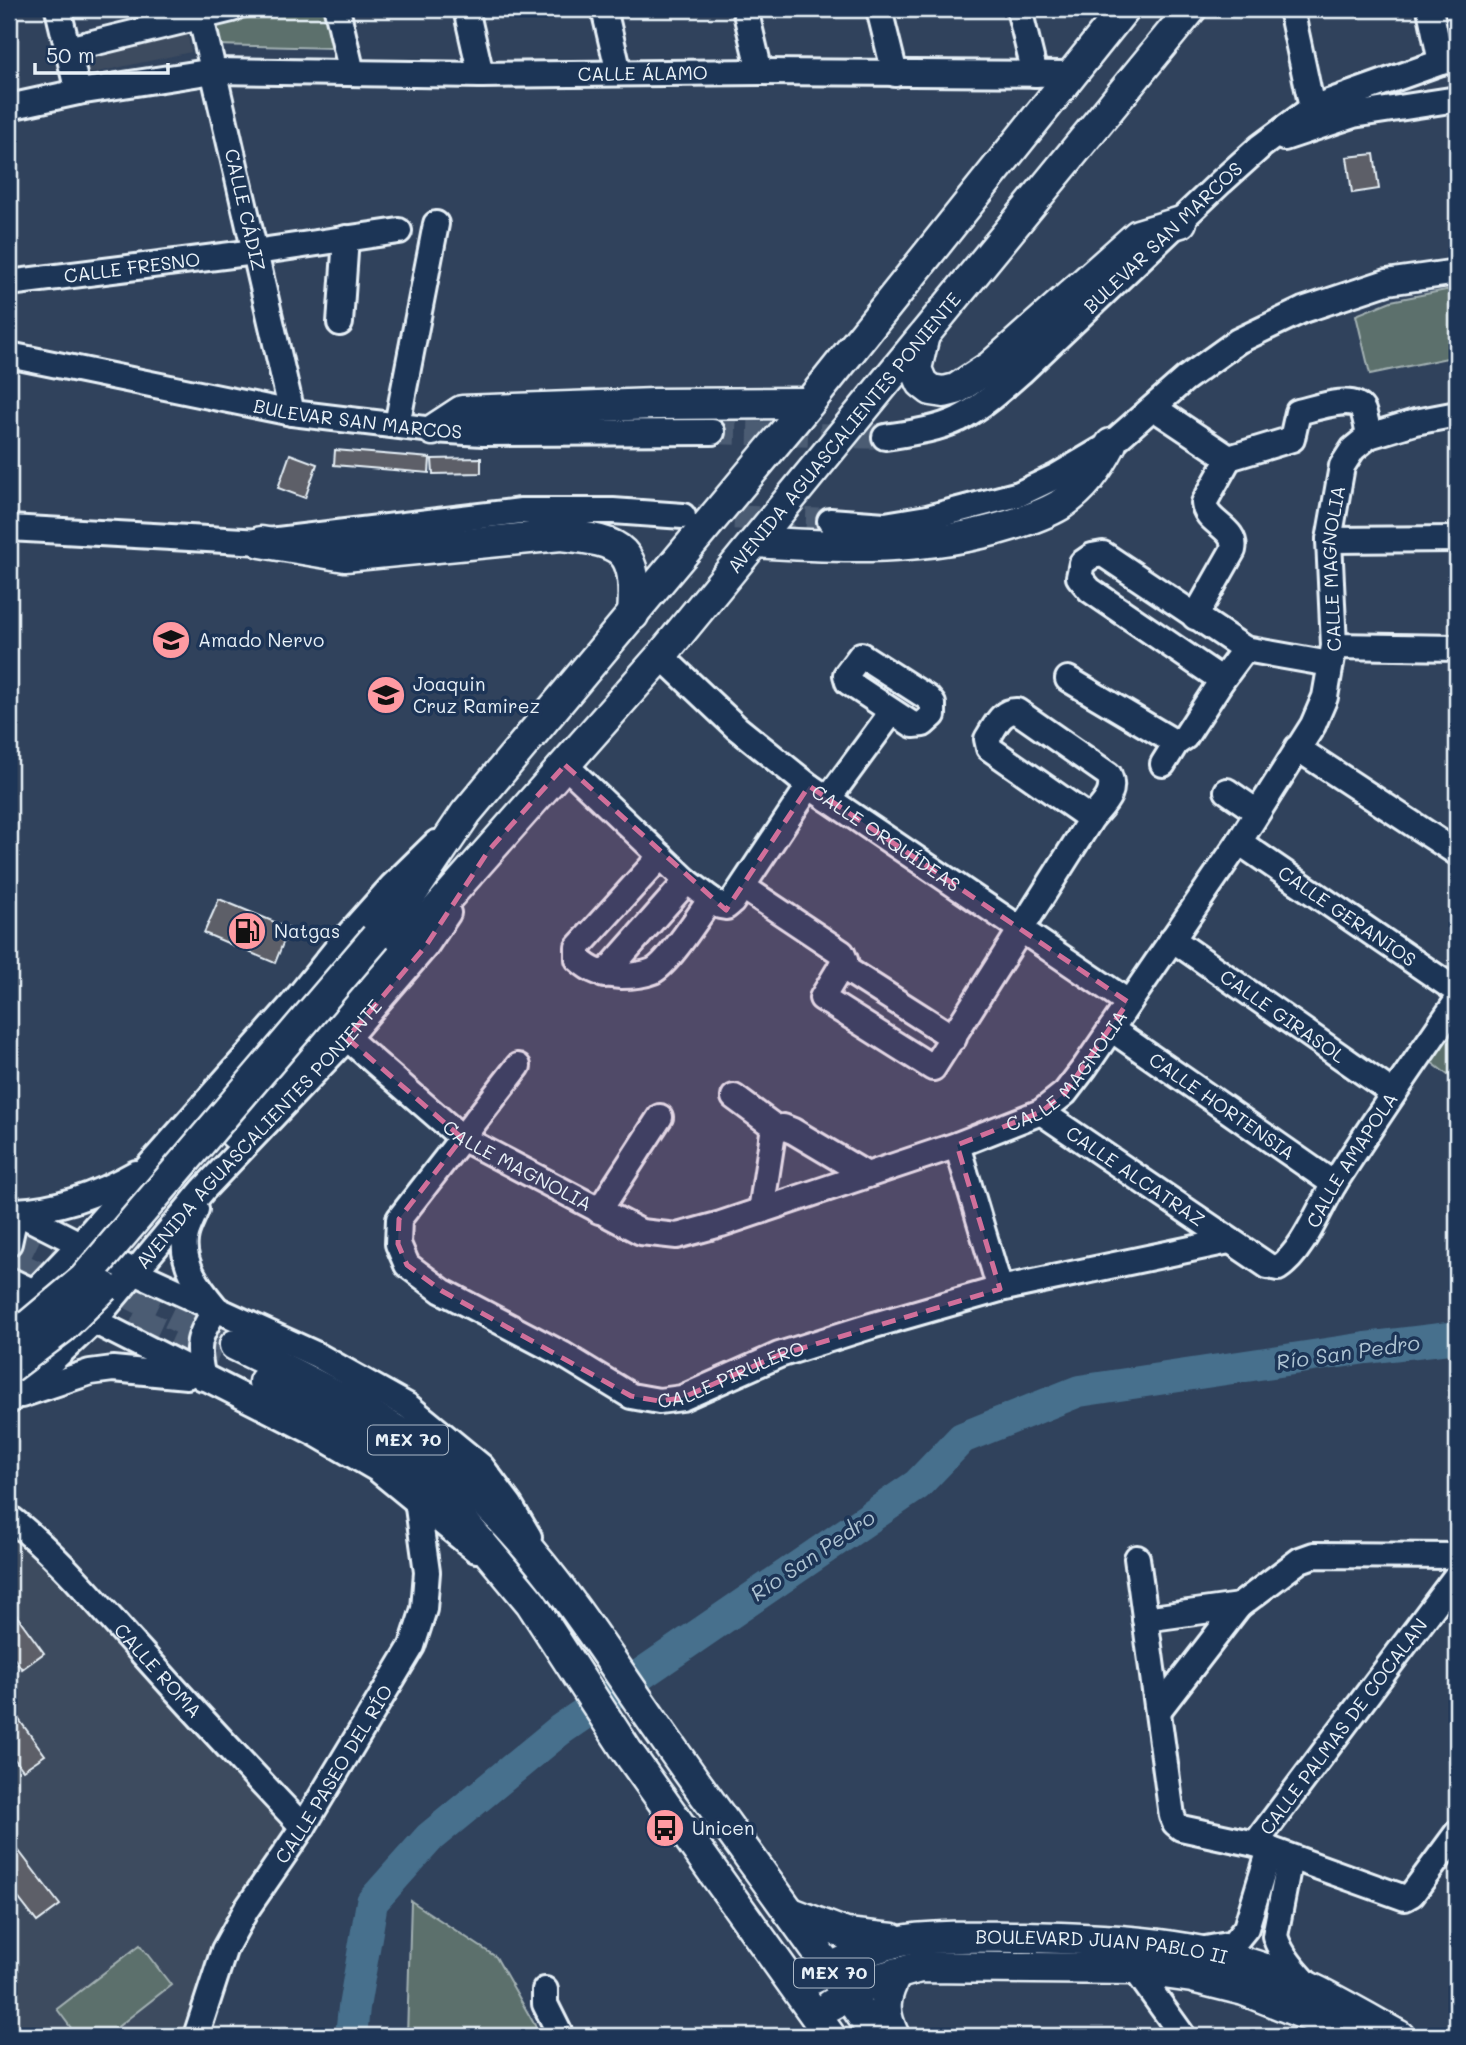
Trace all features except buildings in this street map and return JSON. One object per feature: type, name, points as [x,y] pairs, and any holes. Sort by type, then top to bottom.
[{"type":"main road","name":"AVENIDA AGUASCALIENTES PONIENTE","points":[[9,1342],[84,1279],[408,899],[466,813],[809,403],[1124,9]]},
{"type":"main road","name":"AVENIDA AGUASCALIENTES PONIENTE","points":[[9,1368],[62,1328],[101,1292],[235,1134],[661,656],[1191,9]]},
{"type":"main road","points":[[923,339],[916,369],[922,383],[931,390],[944,392],[956,389],[991,366],[1138,235],[1181,222]]},
{"type":"main road","points":[[433,430],[462,411],[655,404],[809,403]]},
{"type":"main road","points":[[756,542],[872,547],[904,545],[993,530],[1033,518],[1059,506],[1083,487],[1100,465],[1111,444]]},
{"type":"main road","points":[[261,542],[345,556],[561,535],[597,538],[614,544],[632,569],[635,584],[633,615]]},
{"type":"main road","name":"MEX 70","points":[[221,1362],[356,1406],[439,1460],[492,1508],[551,1574],[876,2036]]},
{"type":"main road","name":"MEX 70","points":[[221,1362],[283,1391],[345,1426],[398,1462],[445,1500],[531,1603],[627,1751],[823,2025]]},
{"type":"main road","points":[[788,1912],[846,1934],[907,1940]]},
{"type":"main road","name":"BOULEVARD JUAN PABLO II","points":[[797,1988],[830,1968],[869,1951],[907,1940],[984,1937],[1111,1939],[1134,1956],[1192,1977],[1244,1990],[1307,2015],[1348,2036]]},
{"type":"main road","name":"BOULEVARD JUAN PABLO II","points":[[823,2025],[848,1995],[881,1978],[920,1967],[1200,1950],[1257,1966],[1311,1988],[1399,2036]]},
{"type":"main road","points":[[894,2036],[884,2017],[888,1988],[897,1973]]},
{"type":"street","points":[[58,9],[78,92]]},
{"type":"street","points":[[68,49],[200,13],[232,9]]},
{"type":"street","points":[[337,9],[352,73]]},
{"type":"street","points":[[466,9],[481,75]]},
{"type":"street","points":[[604,9],[619,73]]},
{"type":"street","points":[[745,9],[760,72]]},
{"type":"street","points":[[880,9],[895,75]]},
{"type":"street","points":[[1019,9],[1035,74]]},
{"type":"street","points":[[1291,9],[1312,108]]},
{"type":"street","points":[[1430,9],[1449,61]]},
{"type":"street","name":"CALLE CÁDIZ","points":[[200,13],[292,413]]},
{"type":"street","name":"BULEVAR SAN MARCOS","points":[[885,436],[931,429],[960,418],[988,400],[1261,146],[1312,108],[1449,61]]},
{"type":"street","name":"CALLE ÁLAMO","points":[[9,107],[78,92],[214,71],[481,75],[760,72],[895,75],[1071,74]]},
{"type":"street","points":[[1261,146],[1353,115],[1457,99]]},
{"type":"street","points":[[397,425],[436,224]]},
{"type":"street","name":"CALLE FRESNO","points":[[9,283],[399,231]]},
{"type":"street","points":[[340,323],[346,238]]},
{"type":"street","points":[[830,521],[885,525],[927,519],[1019,494],[1057,476],[1111,444],[1185,379],[1238,341],[1303,310],[1387,282],[1457,272]]},
{"type":"street","name":"BULEVAR SAN MARCOS","points":[[9,355],[292,413],[433,430],[483,433],[712,432]]},
{"type":"street","points":[[1195,617],[1235,543],[1233,537],[1208,514],[1204,503],[1229,458],[1292,439],[1298,412],[1346,401],[1355,403],[1362,409],[1369,436],[1415,422],[1457,414]]},
{"type":"street","points":[[1154,408],[1229,458]]},
{"type":"street","name":"CALLE MAGNOLIA","points":[[346,1038],[462,1138],[641,1232],[677,1236],[761,1211],[957,1145],[1041,1112],[1065,1093],[1111,1029],[1239,842],[1313,725],[1325,696],[1332,655],[1329,540],[1342,467],[1353,449],[1369,436]]},
{"type":"street","points":[[9,528],[261,542],[521,511],[613,511],[683,516]]},
{"type":"street","points":[[1329,540],[1457,539]]},
{"type":"street","points":[[1222,680],[1090,590],[1079,577],[1082,563],[1092,555],[1102,554],[1245,649],[1332,655],[1457,648]]},
{"type":"street","points":[[1068,679],[1169,753],[1185,737],[1245,649]]},
{"type":"street","name":"CALLE ORQUÍDEAS","points":[[661,656],[737,728],[818,792],[1128,1002]]},
{"type":"street","points":[[743,887],[842,953],[845,960],[822,998],[933,1068],[1091,819],[1111,793],[1109,775],[1017,711],[1003,714],[987,739],[989,748],[1091,819]]},
{"type":"street","points":[[565,765],[687,881],[720,906],[726,906],[818,792],[892,712]]},
{"type":"street","points":[[1297,748],[1457,853]]},
{"type":"street","points":[[1227,791],[1258,812]]},
{"type":"street","name":"AVENIDA AGUASCALIENTES PONIENTE","points":[[9,1314],[79,1245],[290,1007],[392,886],[466,813]]},
{"type":"street","name":"CALLE GERANIOS","points":[[1239,842],[1457,991]]},
{"type":"street","name":"AVENIDA AGUASCALIENTES PONIENTE","points":[[11,1399],[94,1321],[203,1190],[346,1038],[425,947],[489,850]]},
{"type":"street","points":[[661,856],[578,947],[578,959],[588,969],[604,975],[635,976],[656,970],[666,961],[711,899]]},
{"type":"street","points":[[604,975],[687,881]]},
{"type":"street","name":"CALLE GIRASOL","points":[[1172,939],[1393,1093]]},
{"type":"street","points":[[841,966],[954,1038]]},
{"type":"street","name":"CALLE AMAPOLA","points":[[1229,1241],[1268,1266],[1278,1268],[1286,1263],[1393,1093],[1457,1001]]},
{"type":"street","name":"CALLE HORTENSIA","points":[[1111,1029],[1334,1184]]},
{"type":"street","name":"CALLE PIRULERO","points":[[518,1066],[399,1219],[398,1244],[407,1265],[442,1292],[562,1354],[631,1396],[659,1401],[681,1398],[779,1355],[870,1326],[1000,1289],[1229,1241]]},
{"type":"street","points":[[734,1097],[776,1128],[783,1127],[793,1131],[867,1175]]},
{"type":"street","name":"CALLE ALCATRAZ","points":[[1041,1112],[1229,1241]]},
{"type":"street","points":[[599,1211],[660,1116]]},
{"type":"street","points":[[761,1211],[776,1128]]},
{"type":"street","points":[[957,1145],[1000,1289]]},
{"type":"street","points":[[149,1166],[145,1181],[146,1194],[163,1207],[173,1209],[183,1205],[203,1190]]},
{"type":"street","points":[[9,1243],[12,1210],[42,1210],[64,1204],[113,1185],[149,1166]]},
{"type":"street","points":[[203,1190],[185,1235],[185,1252],[201,1290],[216,1309],[199,1339],[197,1354],[221,1362]]},
{"type":"street","name":"MEX 70","points":[[12,1210],[135,1272],[317,1355],[408,1406],[481,1466],[510,1505],[551,1574]]},
{"type":"street","name":"MEX 70","points":[[9,1280],[94,1321],[221,1362],[315,1433],[377,1469],[508,1574]]},
{"type":"street","points":[[11,1399],[80,1374],[113,1369],[221,1362]]},
{"type":"street","name":"CALLE PASEO DEL RÍO","points":[[196,2036],[223,1950],[246,1910],[303,1827],[412,1646],[424,1609],[427,1572],[417,1500]]},
{"type":"street","name":"CALLE ROMA","points":[[9,1517],[36,1538],[83,1587],[303,1827]]},
{"type":"street","points":[[1158,1711],[1239,1606],[1300,1560],[1314,1555],[1457,1556]]},
{"type":"street","points":[[1137,1558],[1175,1823],[1181,1828],[1272,1850],[1405,1898],[1412,1894],[1457,1833]]},
{"type":"street","name":"CALLE PALMAS DE COCALAN","points":[[1272,1850],[1457,1575]]},
{"type":"street","points":[[1145,1619],[1239,1606]]},
{"type":"street","points":[[1200,1950],[1233,1944],[1245,1928],[1272,1850]]},
{"type":"street","points":[[1272,1850],[1275,1936],[1291,1966],[1311,1988]]},
{"type":"street","points":[[1134,1956],[1183,2036]]},
{"type":"street","points":[[545,1990],[545,2004],[561,2036]]},
{"type":"highlighted area","points":[[565,765],[726,910],[809,786],[1128,1002],[1065,1093],[1041,1112],[957,1145],[1000,1289],[779,1355],[682,1398],[659,1401],[631,1396],[442,1291],[407,1265],[398,1244],[399,1219],[462,1138],[347,1038],[425,947],[489,850]]},
{"type":"shaded area","points":[[187,32],[191,52],[88,74],[83,60]]},
{"type":"shaded area","points":[[9,1517],[303,1827],[246,1910],[196,2036],[9,2036]]},
{"type":"green space","points":[[283,9],[324,9],[332,48],[215,45],[211,27]]},
{"type":"green space","points":[[1457,290],[1457,356],[1370,374],[1356,315],[1391,301]]},
{"type":"green space","points":[[1457,1024],[1457,1082],[1431,1062]]},
{"type":"green space","points":[[411,1901],[496,1957],[541,2036],[407,2036]]},
{"type":"green space","points":[[140,1945],[171,1985],[106,2036],[77,2036],[57,2009]]},
{"type":"waterway","name":"Río San Pedro","points":[[351,2036],[372,1902],[430,1837],[560,1730],[917,1485],[962,1438],[1079,1391],[1457,1337]]},
{"type":"tunnel","points":[[712,432],[885,437]]},
{"type":"tunnel","points":[[698,516],[830,521]]},
{"type":"tunnel","points":[[9,1235],[235,1345]]},
{"type":"tunnel","points":[[9,1263],[218,1359]]},
{"type":"place","name":"Amado Nervo","points":[[171,640]]},
{"type":"place","name":"Joaquin Cruz Ramirez","points":[[386,695]]},
{"type":"place","name":"Natgas","points":[[247,931]]},
{"type":"place","name":"Unicen","points":[[665,1828]]}]
